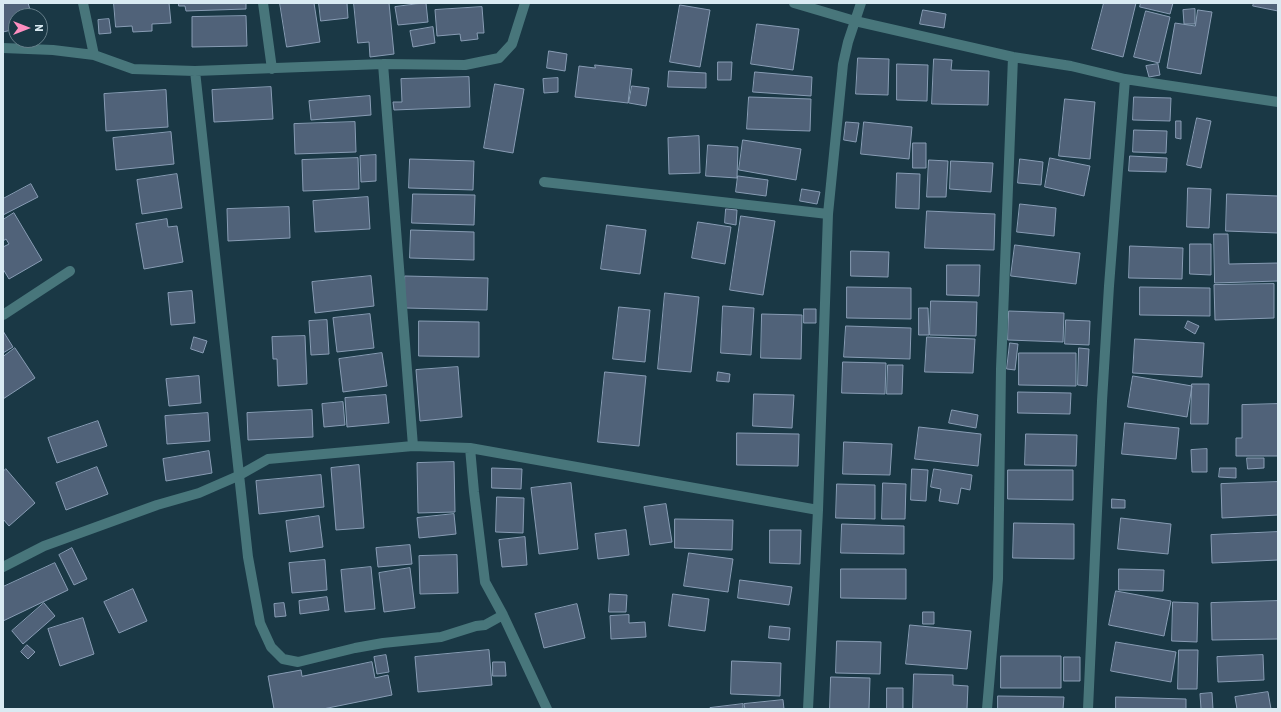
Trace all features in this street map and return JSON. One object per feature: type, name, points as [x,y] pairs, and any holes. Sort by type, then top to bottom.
[{"type":"street","points":[[83,3],[94,55]]},
{"type":"street","points":[[263,3],[272,69]]},
{"type":"street","points":[[3,48],[53,50],[94,55],[133,69],[195,71],[383,64],[465,65],[499,58],[512,44],[525,3]]},
{"type":"street","points":[[794,3],[855,21],[1013,57],[1070,66],[1125,79],[1278,102]]},
{"type":"street","points":[[808,709],[818,510],[828,214],[843,64],[848,42],[861,3]]},
{"type":"street","points":[[987,709],[998,579],[1001,369],[1013,57]]},
{"type":"street","points":[[383,64],[413,446]]},
{"type":"street","points":[[195,71],[248,557],[260,623],[271,647],[284,659],[298,662],[355,648],[383,643],[440,637],[476,626],[485,625],[503,615]]},
{"type":"street","points":[[1088,709],[1102,401],[1109,286],[1125,79]]},
{"type":"street","points":[[544,182],[828,214]]},
{"type":"street","points":[[3,315],[70,271]]},
{"type":"street","points":[[3,568],[44,546],[157,505],[199,493],[238,476],[268,459],[413,446],[470,448],[818,510]]},
{"type":"street","points":[[470,448],[485,582],[503,615],[547,709]]},
{"type":"building","points":[[3,3],[28,3],[30,8],[8,8],[8,31],[3,32]]},
{"type":"building","points":[[114,3],[169,3],[171,23],[152,24],[152,31],[133,32],[132,26],[116,27]]},
{"type":"building","points":[[179,3],[246,3],[246,9],[186,11],[185,6],[179,6]]},
{"type":"building","points":[[280,3],[314,3],[320,42],[287,47]]},
{"type":"building","points":[[319,3],[347,3],[348,18],[321,21]]},
{"type":"building","points":[[354,3],[389,3],[394,54],[370,57],[369,42],[358,43]]},
{"type":"building","points":[[426,3],[428,22],[398,25],[395,7]]},
{"type":"building","points":[[1104,3],[1136,3],[1123,57],[1092,49]]},
{"type":"building","points":[[1141,3],[1173,3],[1170,14],[1140,7]]},
{"type":"building","points":[[1254,3],[1278,3],[1278,11],[1253,6]]},
{"type":"building","points":[[680,5],[710,10],[700,67],[670,62]]},
{"type":"building","points":[[482,7],[484,33],[477,33],[478,39],[461,41],[460,34],[437,36],[435,10]]},
{"type":"building","points":[[1195,9],[1195,24],[1184,24],[1183,10]]},
{"type":"building","points":[[923,10],[946,14],[944,28],[920,24]]},
{"type":"building","points":[[1198,10],[1212,12],[1201,74],[1167,68],[1175,23],[1195,26]]},
{"type":"building","points":[[1146,11],[1170,17],[1159,63],[1134,57]]},
{"type":"building","points":[[246,16],[247,46],[192,47],[192,17]]},
{"type":"building","points":[[109,19],[111,33],[99,34],[98,20]]},
{"type":"building","points":[[757,24],[799,29],[793,70],[751,64]]},
{"type":"building","points":[[433,27],[435,43],[413,47],[410,31]]},
{"type":"building","points":[[549,51],[567,54],[565,71],[547,68]]},
{"type":"building","points":[[858,58],[889,59],[888,95],[856,94]]},
{"type":"building","points":[[934,59],[952,60],[951,70],[989,71],[988,105],[932,104]]},
{"type":"building","points":[[718,62],[732,62],[731,80],[718,80]]},
{"type":"building","points":[[897,64],[928,65],[927,101],[897,100]]},
{"type":"building","points":[[1158,64],[1160,75],[1149,77],[1146,66]]},
{"type":"building","points":[[595,65],[632,69],[628,103],[575,97],[579,66],[595,68]]},
{"type":"building","points":[[669,71],[706,73],[706,88],[668,87]]},
{"type":"building","points":[[755,72],[812,77],[811,96],[753,92]]},
{"type":"building","points":[[469,77],[470,107],[394,110],[393,102],[402,102],[401,79]]},
{"type":"building","points":[[558,78],[558,92],[544,93],[543,79]]},
{"type":"building","points":[[495,84],[524,89],[513,153],[484,148]]},
{"type":"building","points":[[632,86],[649,88],[646,106],[629,103]]},
{"type":"building","points":[[271,87],[273,119],[214,122],[212,90]]},
{"type":"building","points":[[166,90],[168,127],[106,131],[104,94]]},
{"type":"building","points":[[370,96],[371,115],[311,120],[309,101]]},
{"type":"building","points":[[749,97],[811,99],[810,131],[747,129]]},
{"type":"building","points":[[1134,97],[1171,98],[1170,121],[1133,120]]},
{"type":"building","points":[[1065,99],[1095,102],[1090,159],[1059,156]]},
{"type":"building","points":[[1197,118],[1211,121],[1201,168],[1187,165]]},
{"type":"building","points":[[1176,121],[1181,121],[1181,139],[1176,138]]},
{"type":"building","points":[[355,122],[356,152],[295,154],[294,124]]},
{"type":"building","points":[[846,122],[859,123],[856,142],[844,140]]},
{"type":"building","points":[[864,122],[912,127],[909,159],[861,154]]},
{"type":"building","points":[[1134,130],[1167,131],[1166,153],[1133,152]]},
{"type":"building","points":[[171,132],[174,164],[116,170],[113,138]]},
{"type":"building","points":[[699,136],[700,173],[669,174],[668,138]]},
{"type":"building","points":[[743,140],[801,149],[796,180],[739,170]]},
{"type":"building","points":[[913,143],[926,143],[926,168],[913,168]]},
{"type":"building","points":[[708,145],[738,147],[737,178],[706,176]]},
{"type":"building","points":[[376,155],[376,181],[361,182],[360,156]]},
{"type":"building","points":[[1130,156],[1167,158],[1166,172],[1129,171]]},
{"type":"building","points":[[358,158],[359,189],[303,191],[302,160]]},
{"type":"building","points":[[1050,158],[1090,166],[1084,196],[1045,187]]},
{"type":"building","points":[[410,159],[474,161],[473,190],[409,188]]},
{"type":"building","points":[[1020,159],[1043,162],[1041,185],[1018,183]]},
{"type":"building","points":[[929,160],[948,161],[946,197],[927,197]]},
{"type":"building","points":[[951,161],[993,163],[991,192],[950,189]]},
{"type":"building","points":[[897,173],[920,174],[919,209],[896,208]]},
{"type":"building","points":[[177,174],[182,208],[142,214],[137,180]]},
{"type":"building","points":[[738,176],[768,180],[766,196],[736,192]]},
{"type":"building","points":[[31,184],[38,197],[3,215],[3,199]]},
{"type":"building","points":[[1188,188],[1211,189],[1209,228],[1187,227]]},
{"type":"building","points":[[802,189],[820,192],[817,204],[800,201]]},
{"type":"building","points":[[413,194],[475,195],[474,225],[412,223]]},
{"type":"building","points":[[1227,194],[1278,196],[1278,233],[1226,231]]},
{"type":"building","points":[[368,197],[370,229],[315,232],[313,201]]},
{"type":"building","points":[[1020,204],[1056,208],[1054,236],[1017,232]]},
{"type":"building","points":[[289,207],[290,238],[228,241],[227,209]]},
{"type":"building","points":[[726,209],[737,210],[736,225],[725,223]]},
{"type":"building","points":[[927,211],[995,214],[994,250],[925,248]]},
{"type":"building","points":[[14,213],[42,260],[9,279],[3,269],[3,247],[9,244],[6,239],[3,241],[3,220]]},
{"type":"building","points":[[741,216],[775,221],[763,295],[730,290]]},
{"type":"building","points":[[167,219],[168,227],[177,226],[183,262],[144,269],[136,224]]},
{"type":"building","points":[[698,222],[731,227],[725,264],[692,258]]},
{"type":"building","points":[[607,225],[646,230],[640,274],[601,269]]},
{"type":"building","points":[[411,230],[474,232],[474,260],[410,258]]},
{"type":"building","points":[[1214,234],[1228,234],[1229,264],[1278,263],[1278,281],[1215,283]]},
{"type":"building","points":[[1190,244],[1211,244],[1211,275],[1190,274]]},
{"type":"building","points":[[1015,245],[1080,253],[1076,284],[1011,276]]},
{"type":"building","points":[[1130,246],[1183,248],[1182,279],[1129,278]]},
{"type":"building","points":[[851,251],[889,252],[888,277],[851,276]]},
{"type":"building","points":[[947,265],[980,265],[979,296],[947,295]]},
{"type":"building","points":[[371,276],[374,306],[315,313],[312,282]]},
{"type":"building","points":[[405,276],[488,278],[487,310],[405,308]]},
{"type":"building","points":[[1274,284],[1274,318],[1215,320],[1214,285]]},
{"type":"building","points":[[847,287],[911,288],[911,319],[847,318]]},
{"type":"building","points":[[1140,287],[1210,288],[1210,316],[1140,315]]},
{"type":"building","points":[[192,291],[195,323],[171,325],[168,293]]},
{"type":"building","points":[[665,293],[699,297],[691,372],[658,369]]},
{"type":"building","points":[[931,301],[977,302],[976,336],[930,335]]},
{"type":"building","points":[[723,306],[754,308],[751,355],[721,353]]},
{"type":"building","points":[[619,307],[650,310],[645,362],[613,359]]},
{"type":"building","points":[[919,308],[928,308],[929,335],[919,335]]},
{"type":"building","points":[[804,309],[816,309],[816,323],[804,323]]},
{"type":"building","points":[[1009,311],[1064,313],[1063,342],[1008,340]]},
{"type":"building","points":[[370,314],[374,348],[337,352],[333,318]]},
{"type":"building","points":[[762,314],[802,315],[801,359],[761,358]]},
{"type":"building","points":[[327,320],[329,354],[311,355],[309,321]]},
{"type":"building","points":[[1066,320],[1090,321],[1089,345],[1065,344]]},
{"type":"building","points":[[419,321],[479,322],[479,357],[419,356]]},
{"type":"building","points":[[1188,321],[1199,326],[1195,334],[1185,328]]},
{"type":"building","points":[[846,326],[911,328],[910,359],[844,357]]},
{"type":"building","points":[[3,331],[13,347],[3,353]]},
{"type":"building","points":[[305,336],[307,384],[278,386],[277,359],[273,359],[272,337]]},
{"type":"building","points":[[194,337],[207,341],[203,353],[191,349]]},
{"type":"building","points":[[927,337],[975,339],[973,373],[925,372]]},
{"type":"building","points":[[1135,339],[1204,343],[1202,377],[1133,373]]},
{"type":"building","points":[[1010,343],[1018,344],[1015,370],[1007,369]]},
{"type":"building","points":[[15,348],[35,378],[3,399],[3,357]]},
{"type":"building","points":[[1079,348],[1089,349],[1087,386],[1078,385]]},
{"type":"building","points":[[382,353],[387,386],[343,392],[339,359]]},
{"type":"building","points":[[1019,353],[1076,353],[1076,386],[1019,385]]},
{"type":"building","points":[[843,362],[886,363],[885,394],[842,393]]},
{"type":"building","points":[[888,365],[903,365],[902,394],[887,394]]},
{"type":"building","points":[[458,367],[462,417],[420,421],[416,370]]},
{"type":"building","points":[[605,372],[646,376],[639,446],[598,442]]},
{"type":"building","points":[[718,372],[730,374],[729,382],[717,381]]},
{"type":"building","points":[[199,376],[201,403],[169,406],[166,379]]},
{"type":"building","points":[[1133,376],[1192,386],[1187,417],[1128,407]]},
{"type":"building","points":[[1192,384],[1209,384],[1208,424],[1191,424]]},
{"type":"building","points":[[1018,392],[1071,393],[1070,414],[1018,413]]},
{"type":"building","points":[[754,394],[794,395],[792,428],[753,426]]},
{"type":"building","points":[[386,395],[389,423],[347,427],[345,398]]},
{"type":"building","points":[[343,402],[345,425],[324,427],[322,404]]},
{"type":"building","points":[[1278,404],[1278,456],[1236,456],[1236,438],[1242,438],[1242,405]]},
{"type":"building","points":[[312,410],[313,437],[248,440],[247,413]]},
{"type":"building","points":[[952,410],[978,415],[976,428],[949,423]]},
{"type":"building","points":[[208,413],[210,441],[167,444],[165,416]]},
{"type":"building","points":[[98,421],[107,446],[57,463],[48,438]]},
{"type":"building","points":[[1125,423],[1179,428],[1176,459],[1122,454]]},
{"type":"building","points":[[919,427],[981,434],[978,466],[915,459]]},
{"type":"building","points":[[737,433],[799,434],[798,466],[737,465]]},
{"type":"building","points":[[1026,434],[1077,435],[1076,466],[1025,465]]},
{"type":"building","points":[[844,442],[892,444],[890,475],[843,474]]},
{"type":"building","points":[[1207,449],[1207,472],[1192,472],[1191,450]]},
{"type":"building","points":[[209,451],[212,473],[166,481],[163,459]]},
{"type":"building","points":[[1247,458],[1264,458],[1264,468],[1248,469]]},
{"type":"building","points":[[454,462],[455,512],[418,513],[417,463]]},
{"type":"building","points":[[359,465],[364,528],[336,530],[331,468]]},
{"type":"building","points":[[97,467],[108,494],[66,510],[56,483]]},
{"type":"building","points":[[492,468],[522,469],[521,489],[492,488]]},
{"type":"building","points":[[1220,468],[1236,468],[1236,478],[1219,477]]},
{"type":"building","points":[[6,469],[35,503],[9,526],[3,519],[3,472]]},
{"type":"building","points":[[912,469],[928,470],[926,501],[911,500]]},
{"type":"building","points":[[934,469],[972,475],[970,490],[961,488],[958,504],[939,501],[941,489],[931,487]]},
{"type":"building","points":[[1008,470],[1073,470],[1073,500],[1008,499]]},
{"type":"building","points":[[321,475],[324,507],[259,514],[256,481]]},
{"type":"building","points":[[1278,482],[1278,515],[1222,518],[1221,484]]},
{"type":"building","points":[[571,483],[578,549],[539,554],[531,488]]},
{"type":"building","points":[[883,483],[906,484],[905,519],[882,519]]},
{"type":"building","points":[[837,484],[875,485],[875,519],[836,518]]},
{"type":"building","points":[[497,497],[524,498],[523,533],[496,532]]},
{"type":"building","points":[[1112,499],[1125,500],[1125,508],[1112,508]]},
{"type":"building","points":[[666,504],[672,542],[650,545],[644,507]]},
{"type":"building","points":[[454,514],[456,534],[419,538],[417,518]]},
{"type":"building","points":[[319,516],[323,547],[290,552],[286,521]]},
{"type":"building","points":[[1121,518],[1171,524],[1168,554],[1118,549]]},
{"type":"building","points":[[675,519],[733,520],[732,550],[675,548]]},
{"type":"building","points":[[1014,523],[1074,524],[1074,559],[1013,558]]},
{"type":"building","points":[[842,524],[904,526],[904,554],[841,553]]},
{"type":"building","points":[[626,530],[629,555],[598,559],[595,534]]},
{"type":"building","points":[[770,530],[801,530],[800,564],[770,563]]},
{"type":"building","points":[[1278,532],[1278,560],[1212,563],[1211,535]]},
{"type":"building","points":[[525,537],[527,565],[502,567],[499,540]]},
{"type":"building","points":[[410,545],[412,564],[378,567],[376,548]]},
{"type":"building","points":[[72,548],[87,579],[74,585],[59,555]]},
{"type":"building","points":[[689,553],[733,559],[728,592],[684,586]]},
{"type":"building","points":[[457,555],[458,593],[420,594],[419,556]]},
{"type":"building","points":[[325,560],[327,590],[292,593],[289,563]]},
{"type":"building","points":[[55,563],[68,590],[3,621],[3,587]]},
{"type":"building","points":[[371,567],[375,609],[345,612],[341,570]]},
{"type":"building","points":[[410,568],[415,608],[384,612],[379,573]]},
{"type":"building","points":[[841,569],[906,569],[906,599],[841,598]]},
{"type":"building","points":[[1119,569],[1164,570],[1163,591],[1119,590]]},
{"type":"building","points":[[740,580],[792,587],[789,605],[738,598]]},
{"type":"building","points":[[133,589],[147,621],[119,633],[104,602]]},
{"type":"building","points":[[1116,591],[1171,601],[1164,636],[1109,625]]},
{"type":"building","points":[[610,594],[627,595],[626,612],[609,612]]},
{"type":"building","points":[[673,594],[709,599],[705,631],[669,626]]},
{"type":"building","points":[[327,597],[329,610],[300,614],[299,601]]},
{"type":"building","points":[[1278,601],[1278,639],[1212,640],[1211,603]]},
{"type":"building","points":[[1173,602],[1198,603],[1197,642],[1172,641]]},
{"type":"building","points":[[44,603],[55,616],[23,644],[12,631]]},
{"type":"building","points":[[284,603],[286,616],[275,617],[274,604]]},
{"type":"building","points":[[577,604],[585,638],[544,648],[535,614]]},
{"type":"building","points":[[923,612],[934,612],[934,624],[923,624]]},
{"type":"building","points":[[629,615],[629,623],[645,622],[646,637],[611,639],[610,616]]},
{"type":"building","points":[[83,618],[94,654],[60,666],[48,629]]},
{"type":"building","points":[[910,625],[971,631],[967,669],[906,664]]},
{"type":"building","points":[[770,626],[790,628],[789,640],[769,638]]},
{"type":"building","points":[[837,641],[881,642],[880,674],[836,673]]},
{"type":"building","points":[[1116,642],[1176,652],[1171,682],[1111,671]]},
{"type":"building","points":[[27,645],[35,652],[28,659],[21,652]]},
{"type":"building","points":[[489,650],[492,685],[418,692],[415,657]]},
{"type":"building","points":[[1179,650],[1198,650],[1197,689],[1178,689]]},
{"type":"building","points":[[386,655],[389,672],[377,674],[374,657]]},
{"type":"building","points":[[1263,655],[1264,680],[1218,682],[1217,657]]},
{"type":"building","points":[[1001,656],[1061,656],[1061,688],[1001,688]]},
{"type":"building","points":[[1064,657],[1080,657],[1080,681],[1064,681]]},
{"type":"building","points":[[732,661],[781,663],[780,696],[731,694]]},
{"type":"building","points":[[372,662],[375,678],[388,675],[392,695],[323,709],[274,709],[268,676],[301,670],[302,676]]},
{"type":"building","points":[[493,662],[505,662],[506,676],[493,676]]},
{"type":"building","points":[[914,674],[953,675],[953,685],[968,686],[967,709],[913,709]]},
{"type":"building","points":[[831,677],[870,678],[869,709],[830,709]]},
{"type":"building","points":[[887,688],[903,688],[903,709],[887,709]]},
{"type":"building","points":[[1268,692],[1271,709],[1237,709],[1235,697]]},
{"type":"building","points":[[1212,693],[1213,709],[1201,709],[1200,694]]},
{"type":"building","points":[[998,696],[1064,697],[1063,709],[998,709]]},
{"type":"building","points":[[1116,697],[1186,699],[1186,709],[1116,709]]},
{"type":"building","points":[[783,700],[784,709],[745,709],[744,704]]},
{"type":"building","points":[[743,704],[743,709],[710,709],[710,708]]}]
